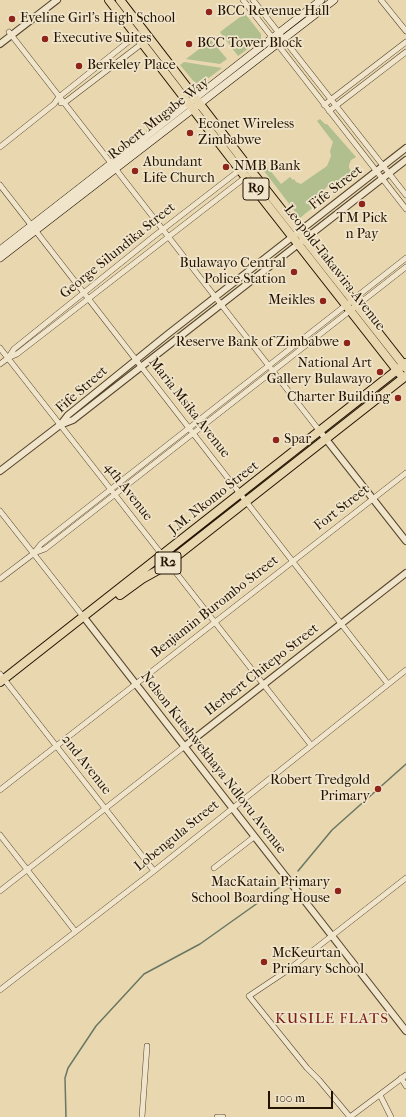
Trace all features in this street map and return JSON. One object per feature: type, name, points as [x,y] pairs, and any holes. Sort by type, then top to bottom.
[{"type":"highway","name":"Leopold Takawira Avenue","points":[[109,0],[194,104],[301,242],[403,366],[405,378]]},
{"type":"highway","name":"Leopold Takawira Avenue","points":[[120,0],[150,38],[194,104]]},
{"type":"highway","name":"J.M. Nkomo Street","points":[[2,681],[85,618],[319,430],[403,366]]},
{"type":"highway","name":"J.M. Nkomo Street","points":[[85,618],[137,582],[168,563],[405,378]]},
{"type":"main road","name":"Robert Mugabe Way","points":[[194,104],[272,38],[321,0]]},
{"type":"main road","name":"Robert Mugabe Way","points":[[0,250],[33,228],[194,104],[284,39],[334,0]]},
{"type":"main road","name":"Robert Mugabe Way","points":[[0,258],[33,228]]},
{"type":"street","points":[[0,44],[51,0]]},
{"type":"street","points":[[0,39],[10,34],[57,0]]},
{"type":"street","points":[[243,0],[406,210]]},
{"type":"street","points":[[253,0],[406,195]]},
{"type":"street","points":[[381,0],[406,32]]},
{"type":"street","points":[[0,147],[54,104],[59,97],[144,30]]},
{"type":"street","points":[[10,34],[406,541]]},
{"type":"street","points":[[54,104],[64,103],[150,38]]},
{"type":"street","points":[[324,105],[406,42]]},
{"type":"street","points":[[329,111],[406,52]]},
{"type":"street","name":"Fife Street","points":[[60,425],[68,415],[215,297],[406,148]]},
{"type":"street","name":"Fife Street","points":[[60,425],[73,420],[406,160]]},
{"type":"street","name":"George Silundika Street","points":[[8,358],[14,349],[243,167]]},
{"type":"street","name":"George Silundika Street","points":[[0,364],[17,354],[249,175]]},
{"type":"street","name":"Maria Msika Avenue","points":[[0,185],[388,684]]},
{"type":"street","points":[[0,579],[33,554],[45,549],[273,371],[406,258]]},
{"type":"street","points":[[33,554],[40,544],[268,365],[406,267]]},
{"type":"street","name":"4th Avenue","points":[[0,348],[311,745]]},
{"type":"street","points":[[0,471],[60,425]]},
{"type":"street","name":"Fort Street","points":[[293,562],[406,473]]},
{"type":"street","name":"Nelson Kutshwekhaya Ndlovu Avenue","points":[[0,511],[136,683],[406,1031]]},
{"type":"street","name":"Benjamin Burombo Street","points":[[0,790],[293,562]]},
{"type":"street","name":"Herbert Chitepo Street","points":[[0,891],[406,573]]},
{"type":"street","name":"Lobengula Street","points":[[0,990],[154,871],[406,670]]},
{"type":"street","name":"2nd Avenue","points":[[2,681],[56,746],[154,871]]},
{"type":"street","points":[[0,835],[75,931]]},
{"type":"street","points":[[214,868],[254,837]]},
{"type":"street","points":[[406,878],[288,970],[249,996],[307,1068],[353,1116],[406,1075]]},
{"type":"street","points":[[142,1117],[147,1046]]},
{"type":"street","points":[[401,1078],[406,1086]]},
{"type":"street","points":[[380,1095],[391,1117]]},
{"type":"street","points":[[218,1117],[223,1117]]},
{"type":"green space","points":[[244,14],[261,34],[261,39],[238,56],[220,32]]},
{"type":"green space","points":[[211,40],[227,59],[220,64],[186,59]]},
{"type":"green space","points":[[184,62],[222,68],[202,83],[200,81],[196,84],[180,65]]},
{"type":"green space","points":[[320,119],[327,124],[356,157],[351,160],[349,165],[353,176],[340,185],[338,183],[332,183],[321,192],[322,200],[300,218],[261,167],[265,164],[281,184],[290,177],[301,184],[327,166],[331,156],[330,151],[333,142],[317,121]]},
{"type":"waterway","points":[[298,871],[332,830],[406,764]]},
{"type":"waterway","points":[[66,1117],[65,1078],[68,1068],[96,1026],[144,974],[200,944],[283,885]]},
{"type":"place","name":"BCC Revenue Hall","points":[[209,12]]},
{"type":"place","name":"Eveline Girl's High School","points":[[12,19]]},
{"type":"place","name":"Executive Suites","points":[[45,39]]},
{"type":"place","name":"BCC Tower Block","points":[[189,44]]},
{"type":"place","name":"Berkeley Place","points":[[79,66]]},
{"type":"place","name":"Econet Wireless Zimbabwe","points":[[190,133]]},
{"type":"place","name":"NMB Bank","points":[[226,167]]},
{"type":"place","name":"Abundant Life Church","points":[[135,171]]},
{"type":"place","name":"TM Pick n Pay","points":[[362,204]]},
{"type":"place","name":"Bulawayo Central Police Station","points":[[294,272]]},
{"type":"place","name":"Meikles","points":[[323,301]]},
{"type":"place","name":"Reserve Bank of Zimbabwe","points":[[347,343]]},
{"type":"place","name":"National Art Gallery Bulawayo","points":[[380,372]]},
{"type":"place","name":"Charter Building","points":[[398,398]]},
{"type":"place","name":"Spar","points":[[276,440]]},
{"type":"place","name":"Robert Tredgold Primary","points":[[378,789]]},
{"type":"place","name":"MacKatain Primary School Boarding House","points":[[338,891]]},
{"type":"place","name":"McKeurtan Primary School","points":[[264,962]]},
{"type":"district","name":"KUSILE FLATS","points":[[332,1019]]}]
